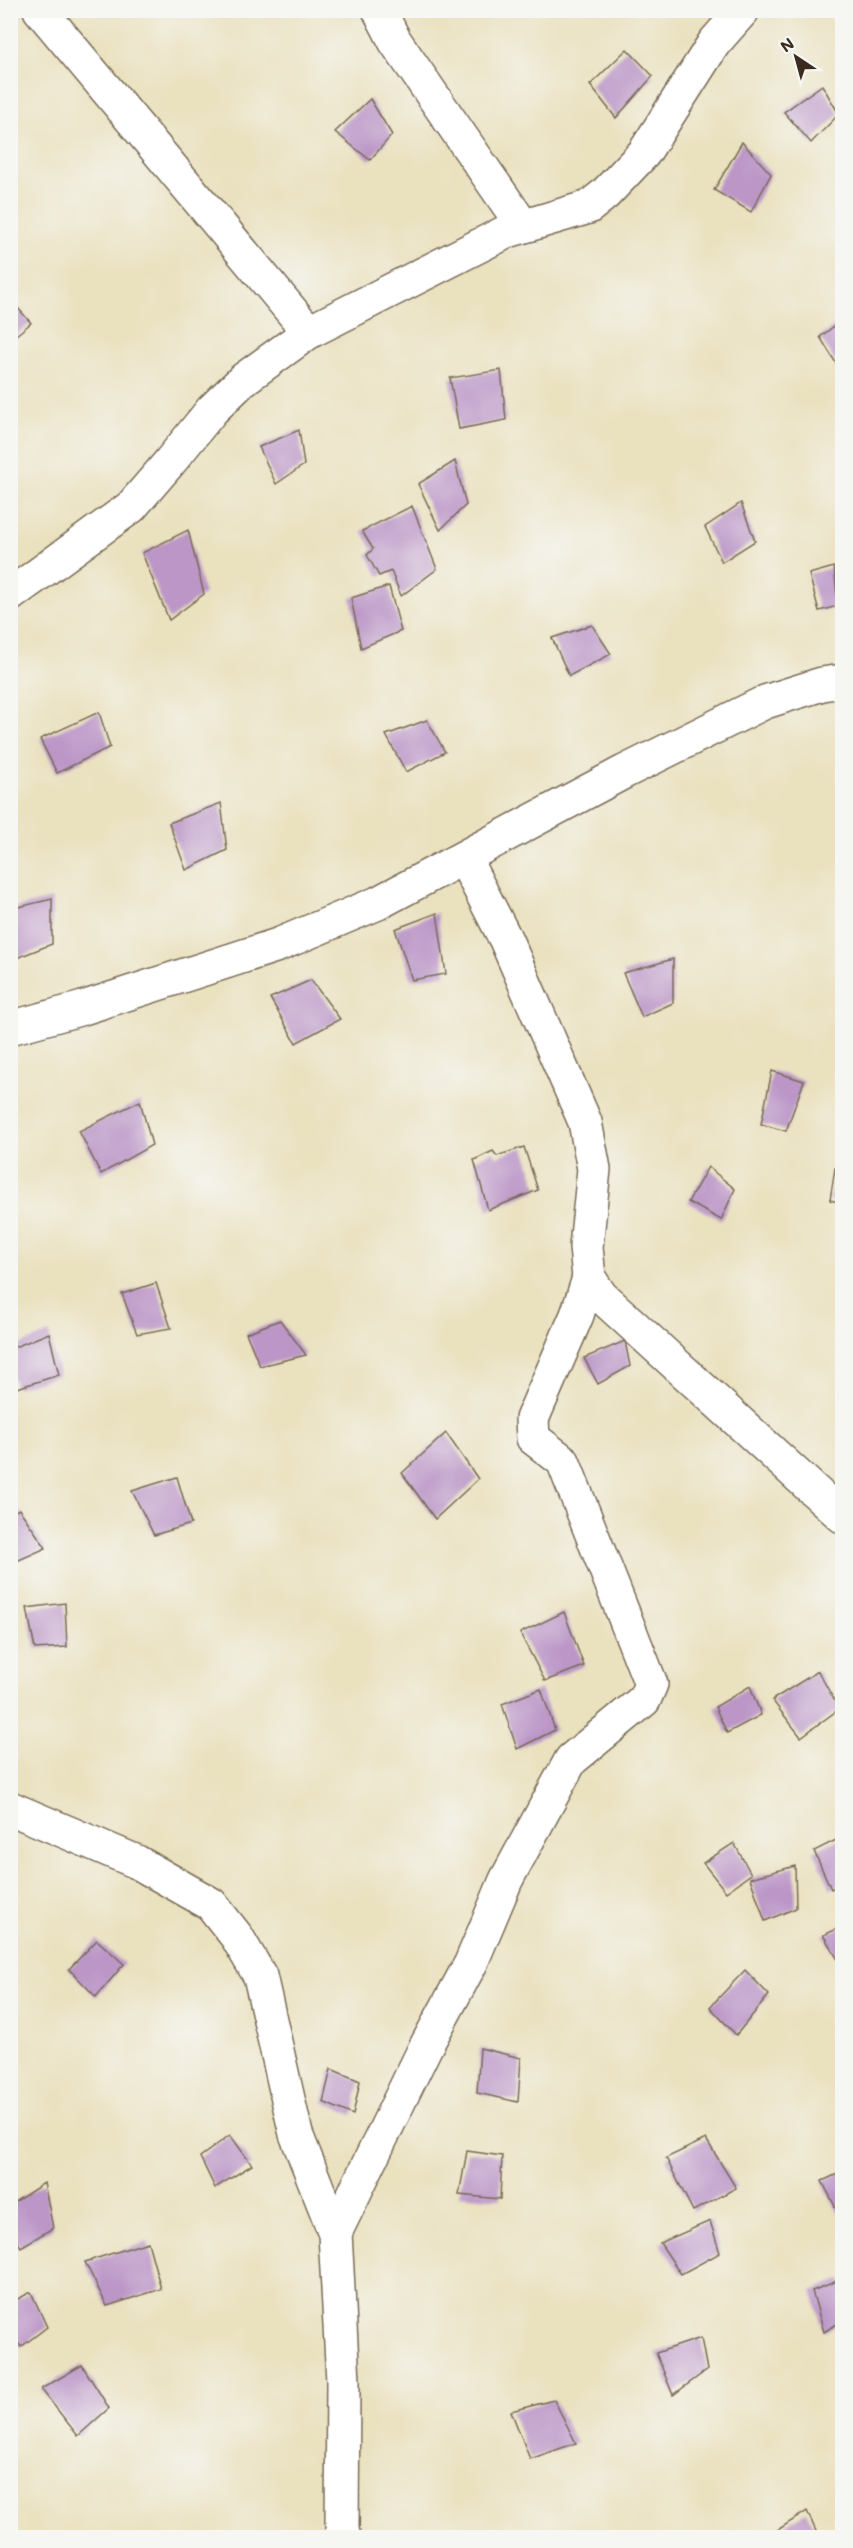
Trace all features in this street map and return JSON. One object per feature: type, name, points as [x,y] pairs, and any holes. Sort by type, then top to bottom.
[{"type":"street","points":[[40,10],[309,332]]},
{"type":"street","points":[[379,10],[395,41],[523,226]]},
{"type":"street","points":[[10,595],[131,507],[212,410],[244,379],[309,332],[508,231],[589,207],[605,194],[644,153],[714,43],[743,10]]},
{"type":"street","points":[[10,1028],[83,1008],[278,945],[378,903],[624,772],[765,702],[822,684],[843,681]]},
{"type":"street","points":[[335,2233],[425,2048],[471,1964],[506,1880],[571,1760],[644,1700],[651,1684],[563,1461],[534,1438],[531,1419],[577,1315],[589,1278],[586,1247],[594,1169],[585,1122],[506,940],[464,858]]},
{"type":"street","points":[[589,1278],[601,1296],[843,1516]]},
{"type":"street","points":[[10,1808],[137,1862],[211,1904],[260,1976],[296,2134],[335,2233],[343,2381],[338,2535]]},
{"type":"building","points":[[627,49],[653,76],[616,118],[590,85]]},
{"type":"building","points":[[822,85],[839,114],[811,143],[784,112]]},
{"type":"building","points":[[370,99],[392,135],[370,160],[335,132]]},
{"type":"building","points":[[742,142],[771,174],[751,212],[714,190]]},
{"type":"building","points":[[10,299],[31,323],[10,340]]},
{"type":"building","points":[[842,320],[842,373],[820,337]]},
{"type":"building","points":[[501,370],[506,420],[459,429],[450,378]]},
{"type":"building","points":[[299,430],[304,465],[276,484],[259,447]]},
{"type":"building","points":[[455,461],[466,505],[440,530],[418,484]]},
{"type":"building","points":[[741,503],[755,541],[722,562],[705,527]]},
{"type":"building","points":[[412,506],[437,569],[401,596],[391,571],[379,576],[367,555],[373,549],[362,531]]},
{"type":"building","points":[[188,530],[204,594],[169,620],[142,553]]},
{"type":"building","points":[[834,567],[838,606],[819,611],[809,574]]},
{"type":"building","points":[[389,586],[401,631],[361,648],[351,598]]},
{"type":"building","points":[[592,625],[611,654],[569,676],[552,638]]},
{"type":"building","points":[[99,712],[110,747],[57,773],[40,739]]},
{"type":"building","points":[[427,720],[445,752],[406,772],[386,735]]},
{"type":"building","points":[[221,803],[227,850],[186,870],[169,823]]},
{"type":"building","points":[[52,899],[52,944],[14,959],[10,949],[10,909]]},
{"type":"building","points":[[437,913],[446,974],[412,980],[395,929]]},
{"type":"building","points":[[673,959],[673,1003],[642,1017],[623,973]]},
{"type":"building","points":[[311,980],[340,1019],[296,1043],[270,998]]},
{"type":"building","points":[[772,1071],[804,1081],[786,1131],[761,1124]]},
{"type":"building","points":[[140,1101],[152,1145],[101,1174],[79,1131]]},
{"type":"building","points":[[524,1147],[538,1190],[488,1210],[474,1160],[493,1151],[497,1156]]},
{"type":"building","points":[[708,1167],[735,1189],[721,1220],[688,1202]]},
{"type":"building","points":[[835,1168],[842,1169],[842,1203],[830,1200]]},
{"type":"building","points":[[156,1283],[171,1328],[137,1334],[122,1294]]},
{"type":"building","points":[[280,1320],[306,1355],[260,1366],[246,1333]]},
{"type":"building","points":[[49,1333],[59,1375],[17,1388],[10,1372],[10,1349]]},
{"type":"building","points":[[625,1341],[630,1366],[598,1384],[584,1358]]},
{"type":"building","points":[[446,1433],[478,1479],[435,1519],[402,1473]]},
{"type":"building","points":[[177,1477],[191,1524],[154,1535],[132,1491]]},
{"type":"building","points":[[19,1509],[46,1548],[10,1564],[10,1514]]},
{"type":"building","points":[[65,1603],[67,1647],[35,1649],[27,1608]]},
{"type":"building","points":[[564,1612],[584,1666],[545,1681],[520,1633]]},
{"type":"building","points":[[818,1671],[839,1709],[801,1737],[772,1700]]},
{"type":"building","points":[[750,1686],[761,1715],[727,1733],[715,1707]]},
{"type":"building","points":[[541,1689],[555,1730],[517,1749],[502,1704]]},
{"type":"building","points":[[842,1837],[842,1884],[831,1889],[814,1851]]},
{"type":"building","points":[[734,1843],[751,1874],[726,1892],[703,1863]]},
{"type":"building","points":[[795,1866],[796,1908],[765,1921],[750,1878]]},
{"type":"building","points":[[842,1927],[842,1966],[823,1935]]},
{"type":"building","points":[[97,1940],[124,1964],[96,1997],[69,1969]]},
{"type":"building","points":[[745,1970],[769,1995],[736,2035],[710,2007]]},
{"type":"building","points":[[480,2048],[521,2058],[518,2102],[477,2093]]},
{"type":"building","points":[[331,2069],[360,2081],[353,2115],[323,2102]]},
{"type":"building","points":[[230,2135],[252,2165],[215,2188],[200,2157]]},
{"type":"building","points":[[706,2139],[736,2188],[693,2211],[666,2158]]},
{"type":"building","points":[[467,2151],[502,2156],[500,2199],[459,2195]]},
{"type":"building","points":[[842,2172],[842,2220],[822,2181]]},
{"type":"building","points":[[44,2183],[53,2228],[21,2247],[10,2231],[10,2205]]},
{"type":"building","points":[[710,2221],[720,2253],[681,2274],[660,2243]]},
{"type":"building","points":[[148,2242],[161,2289],[107,2306],[85,2262]]},
{"type":"building","points":[[842,2279],[842,2321],[824,2332],[812,2291]]},
{"type":"building","points":[[31,2292],[47,2327],[21,2347],[10,2333],[10,2303]]},
{"type":"building","points":[[701,2338],[707,2370],[673,2395],[656,2353]]},
{"type":"building","points":[[82,2365],[109,2408],[78,2436],[41,2389]]},
{"type":"building","points":[[554,2400],[576,2443],[530,2459],[511,2411]]},
{"type":"building","points":[[807,2511],[819,2538],[765,2538]]}]
